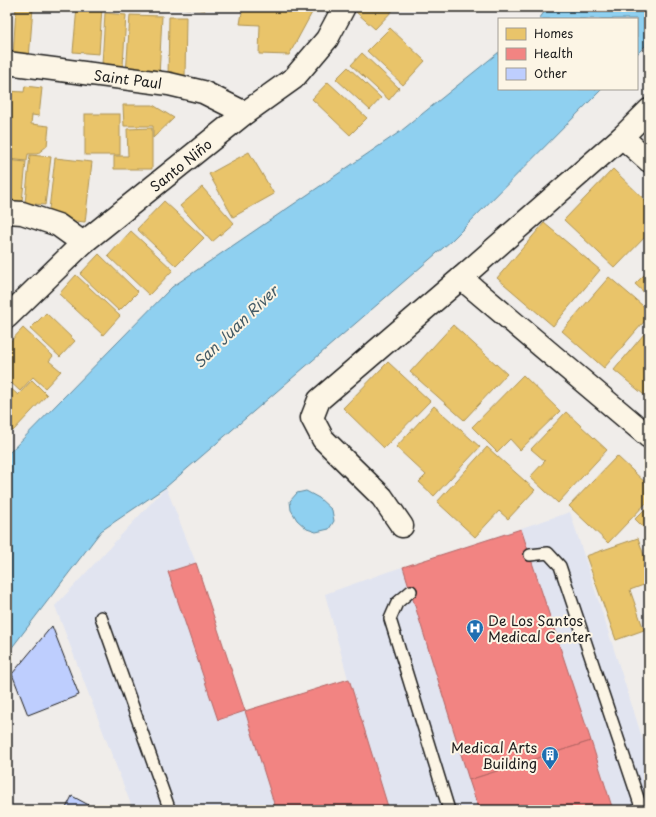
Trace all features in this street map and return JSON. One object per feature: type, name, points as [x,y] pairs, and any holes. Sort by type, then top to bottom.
[{"type":"street","name":"Santo Niño","points":[[7,317],[83,243],[244,113],[294,78],[327,39],[344,7]]},
{"type":"street","name":"Saint Paul","points":[[7,63],[169,84],[203,92],[244,113]]},
{"type":"street","points":[[402,526],[382,497],[323,439],[312,418],[319,400],[622,137],[649,110]]},
{"type":"street","points":[[622,137],[649,161]]},
{"type":"street","points":[[7,212],[22,213],[58,225],[83,243]]},
{"type":"street","points":[[461,278],[649,437]]},
{"type":"lane","points":[[530,555],[548,553],[560,566],[642,810]]},
{"type":"lane","points":[[411,591],[397,603],[390,619],[449,810]]},
{"type":"lane","points":[[101,617],[168,805],[167,810]]},
{"type":"shaded area","name":"De Los Santos Medical Center","points":[[166,487],[196,563],[245,711],[348,679],[325,594],[570,512],[649,759],[649,810],[133,810],[55,606]]},
{"type":"water","points":[[548,7],[649,7],[649,42],[638,53],[638,18],[540,18]]},
{"type":"water","name":"San Juan River","points":[[498,53],[498,90],[601,90],[451,241],[166,487],[101,531],[7,654],[7,455],[172,287],[401,131]]},
{"type":"water","points":[[306,491],[319,498],[332,510],[334,521],[329,529],[316,532],[307,529],[297,520],[291,510],[290,501],[297,493]]},
{"type":"building: Homes","points":[[16,7],[33,7],[29,59],[13,58]]},
{"type":"building: Homes","points":[[77,7],[102,7],[99,54],[73,52]]},
{"type":"building: Homes","points":[[176,7],[205,7],[205,10]]},
{"type":"building: Homes","points":[[243,7],[315,7],[289,55],[259,54],[260,25],[240,24]]},
{"type":"building: Homes","points":[[361,7],[396,7],[375,29],[356,12]]},
{"type":"building: Homes","points":[[105,13],[126,15],[123,66],[102,65]]},
{"type":"building: Homes","points":[[130,15],[162,16],[159,77],[126,75]]},
{"type":"building: Homes","points":[[169,17],[186,17],[185,78],[168,77]]},
{"type":"building: Homes","points":[[390,28],[425,61],[403,85],[367,51]]},
{"type":"building: Homes","points":[[362,53],[399,88],[389,100],[351,65]]},
{"type":"building: Homes","points":[[348,67],[381,98],[370,110],[336,79]]},
{"type":"building: Homes","points":[[328,82],[367,118],[350,135],[312,99]]},
{"type":"building: Homes","points":[[25,86],[42,88],[39,116],[32,115],[31,124],[49,126],[47,146],[37,154],[28,154],[27,161],[7,159],[7,91],[24,92]]},
{"type":"building: Homes","points":[[123,105],[153,105],[174,118],[153,138],[153,126],[124,126]]},
{"type":"building: Homes","points":[[85,114],[120,114],[120,155],[85,155]]},
{"type":"building: Homes","points":[[152,128],[152,169],[114,169],[114,156],[128,156],[127,129]]},
{"type":"building: Homes","points":[[249,152],[274,194],[233,217],[209,174]]},
{"type":"building: Homes","points":[[30,155],[51,157],[45,205],[25,203]]},
{"type":"building: Homes","points":[[55,158],[92,162],[85,222],[48,218]]},
{"type":"building: Homes","points":[[7,160],[26,162],[22,202],[7,200]]},
{"type":"building: Homes","points":[[613,169],[649,204],[649,233],[615,268],[564,220]]},
{"type":"building: Homes","points":[[202,187],[234,223],[212,242],[180,206]]},
{"type":"building: Homes","points":[[164,201],[204,238],[176,266],[137,229]]},
{"type":"building: Homes","points":[[544,223],[600,270],[553,326],[497,278]]},
{"type":"building: Homes","points":[[131,231],[173,270],[149,295],[108,256]]},
{"type":"building: Homes","points":[[99,254],[138,292],[119,311],[80,274]]},
{"type":"building: Homes","points":[[649,270],[649,297],[635,284]]},
{"type":"building: Homes","points":[[76,275],[120,316],[103,335],[59,294]]},
{"type":"building: Homes","points":[[609,277],[649,311],[649,316],[604,368],[562,331]]},
{"type":"building: Homes","points":[[46,313],[75,341],[60,357],[30,329]]},
{"type":"building: Homes","points":[[453,325],[507,374],[464,420],[410,372]]},
{"type":"building: Homes","points":[[23,328],[53,356],[49,361],[61,371],[45,388],[33,377],[20,391],[7,379],[7,345]]},
{"type":"building: Homes","points":[[649,328],[649,399],[614,370]]},
{"type":"building: Homes","points":[[388,362],[430,401],[384,448],[343,408]]},
{"type":"building: Homes","points":[[523,375],[560,411],[520,450],[510,439],[497,452],[472,427]]},
{"type":"building: Homes","points":[[32,380],[47,395],[13,431],[7,426],[7,385],[18,395]]},
{"type":"building: Homes","points":[[434,406],[480,447],[434,496],[419,482],[426,475],[396,447]]},
{"type":"building: Homes","points":[[566,412],[607,450],[558,503],[530,477],[545,461],[531,449]]},
{"type":"building: Homes","points":[[487,447],[535,490],[508,519],[499,511],[475,537],[437,502]]},
{"type":"building: Homes","points":[[617,456],[649,486],[649,500],[608,543],[569,506]]},
{"type":"building: Homes","points":[[649,505],[649,533],[635,519]]},
{"type":"building: Homes","points":[[638,538],[649,570],[649,583],[630,590],[644,630],[616,640],[586,556]]},
{"type":"building: Health","points":[[521,529],[591,741],[469,780],[403,567]]},
{"type":"building: Health","points":[[196,563],[245,711],[218,720],[168,572]]},
{"type":"building: Health","points":[[349,679],[389,810],[276,810],[245,711]]},
{"type":"building: Health","name":"Medical Arts Building","points":[[591,741],[613,810],[479,810],[469,780]]},
{"type":"building: Other","points":[[52,626],[79,695],[28,715],[12,674]]},
{"type":"building: Other","points":[[72,796],[98,810],[65,810]]},
{"type":"place","name":"De Los Santos Medical Center","points":[[475,643]]},
{"type":"place","name":"Medical Arts Building","points":[[550,770]]}]
